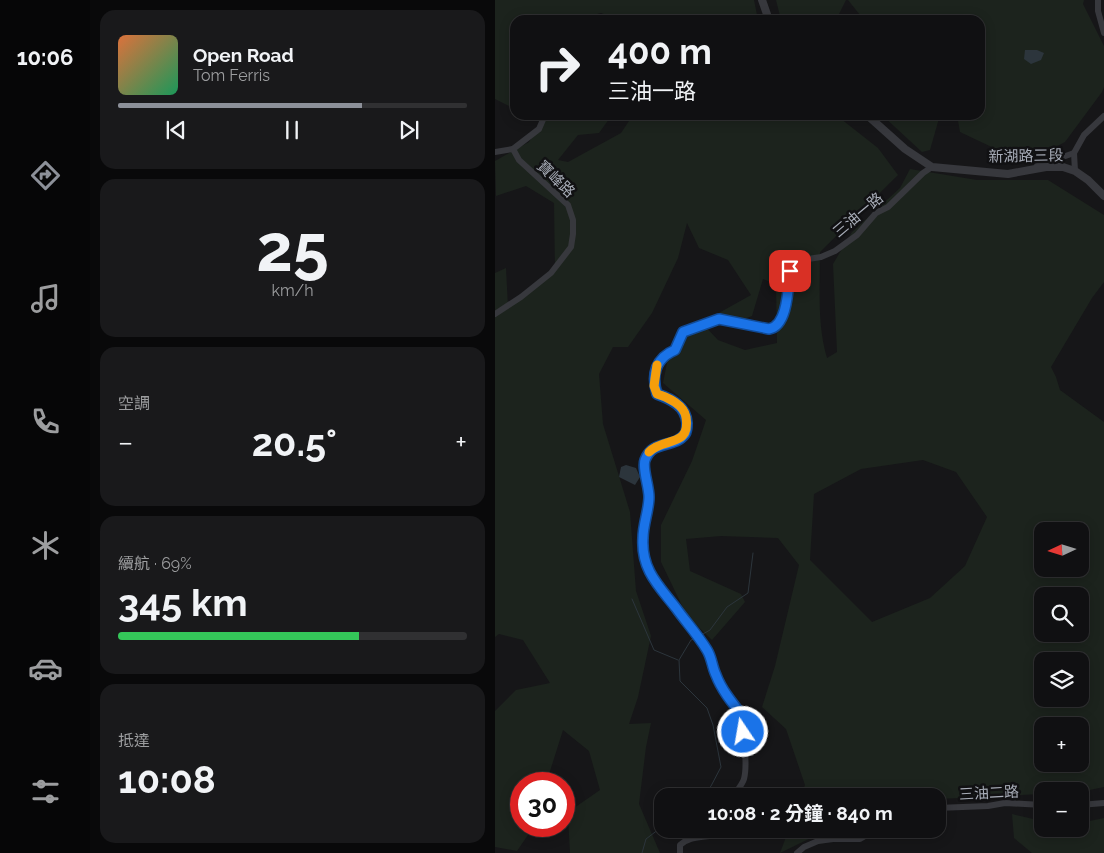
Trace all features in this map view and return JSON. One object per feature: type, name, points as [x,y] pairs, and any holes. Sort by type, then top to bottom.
[{"type":"street","points":[[762,0],[767,15]]},
{"type":"street","points":[[1098,0],[1098,11],[1104,33]]},
{"type":"street","points":[[1075,171],[1074,153],[1084,136],[1104,116]]},
{"type":"street","points":[[495,152],[513,149],[539,129],[543,120]]},
{"type":"street","name":"新湖路三段","points":[[873,120],[905,149],[932,166],[1008,174],[1056,167],[1075,171],[1104,196]]},
{"type":"street","name":"寶峰路","points":[[495,314],[551,274],[571,247],[573,234],[573,220],[567,205],[519,160],[513,149]]},
{"type":"street","points":[[1020,172],[1074,153]]},
{"type":"street","name":"三油一路","points":[[738,788],[744,778],[745,747],[743,732],[745,719],[721,686],[709,652],[662,592],[650,573],[643,553],[643,537],[649,499],[644,462],[648,453],[653,448],[673,442],[685,435],[687,424],[686,416],[681,406],[657,394],[654,386],[656,367],[665,354],[675,350],[683,332],[707,324],[715,319],[769,329],[775,328],[786,306],[790,271],[789,268],[772,263],[775,256],[808,259],[821,257],[835,251],[857,235],[876,213],[888,207],[916,178],[932,166]]},
{"type":"street","name":"三油二路","points":[[946,808],[988,806],[1005,803],[1034,805]]},
{"type":"street","points":[[1089,804],[1104,803]]},
{"type":"street","points":[[681,853],[680,845],[693,838]]},
{"type":"street","points":[[797,853],[804,847],[818,841],[862,838]]},
{"type":"shaded area","points":[[495,0],[754,0],[757,15],[606,15],[601,13],[593,15],[510,15],[510,106],[495,99]]},
{"type":"shaded area","points":[[776,0],[846,0],[838,15],[780,15]]},
{"type":"shaded area","points":[[848,0],[1084,0],[1083,4],[1104,46],[1104,87],[1065,142],[1034,158],[990,164],[998,150],[960,132],[958,120],[985,120],[985,15],[860,15]]},
{"type":"shaded area","points":[[1025,50],[1037,50],[1044,53],[1041,60],[1031,64],[1024,59]]},
{"type":"shaded area","points":[[543,120],[608,120],[599,133],[578,135],[558,160],[568,162],[621,133],[630,120],[842,120],[878,148],[898,175],[820,252],[820,319],[827,358],[837,352],[833,264],[852,232],[900,188],[910,169],[977,180],[1048,180],[1104,215],[1104,282],[1092,298],[1051,367],[1060,390],[1104,422],[1104,787],[1089,790],[1089,782],[1034,782],[1034,794],[946,799],[946,788],[804,788],[805,785],[786,729],[762,707],[775,666],[799,565],[778,538],[721,536],[686,539],[690,571],[741,594],[745,602],[712,640],[687,616],[661,562],[661,525],[692,461],[706,420],[663,383],[668,358],[700,321],[718,340],[745,350],[777,343],[776,284],[763,279],[752,316],[730,324],[717,314],[751,295],[728,260],[699,248],[687,223],[678,258],[652,313],[628,347],[613,347],[599,374],[603,424],[630,512],[636,591],[651,636],[638,697],[629,724],[651,723],[639,804],[660,853],[570,853],[569,837],[575,837],[575,807],[600,790],[589,751],[563,730],[550,772],[510,772],[510,837],[527,837],[517,851],[495,847],[495,711],[516,690],[550,683],[523,640],[499,634],[495,637],[495,273],[506,268],[508,307],[555,271],[554,203],[526,186],[496,196],[495,161],[529,142]],"holes":[[[923,460],[956,472],[987,517],[965,566],[930,598],[872,622],[810,560],[814,494],[861,469]]]},
{"type":"shaded area","points":[[887,120],[938,120],[930,150],[922,152]]},
{"type":"shaded area","points":[[626,465],[636,468],[640,477],[635,485],[619,477],[621,467]]},
{"type":"shaded area","points":[[1012,814],[1034,819],[1034,837],[1089,837],[1089,821],[1104,818],[1104,853],[1032,853],[1014,838]]},
{"type":"shaded area","points":[[786,838],[811,838],[780,853]]},
{"type":"waterway","points":[[701,635],[710,630],[727,607],[748,593],[753,553]]},
{"type":"waterway","points":[[632,599],[654,650],[678,660]]},
{"type":"waterway","points":[[696,638],[691,640],[679,660],[680,681],[707,708],[713,725],[721,767],[709,788]]},
{"type":"waterway","points":[[642,853],[646,839],[654,833]]},
{"type":"slow traffic","points":[[649,452],[657,446],[673,442],[685,435],[687,424],[685,411],[681,406],[657,394],[654,386],[657,365]]},
{"type":"route","points":[[743,732],[745,719],[721,686],[709,652],[675,606],[662,592],[650,573],[643,553],[643,537],[649,499],[644,462],[648,453],[653,448],[673,442],[685,435],[686,431],[685,411],[681,406],[657,394],[654,386],[656,367],[665,354],[675,350],[683,332],[707,324],[715,319],[769,329],[775,328],[786,306],[790,271]]}]
